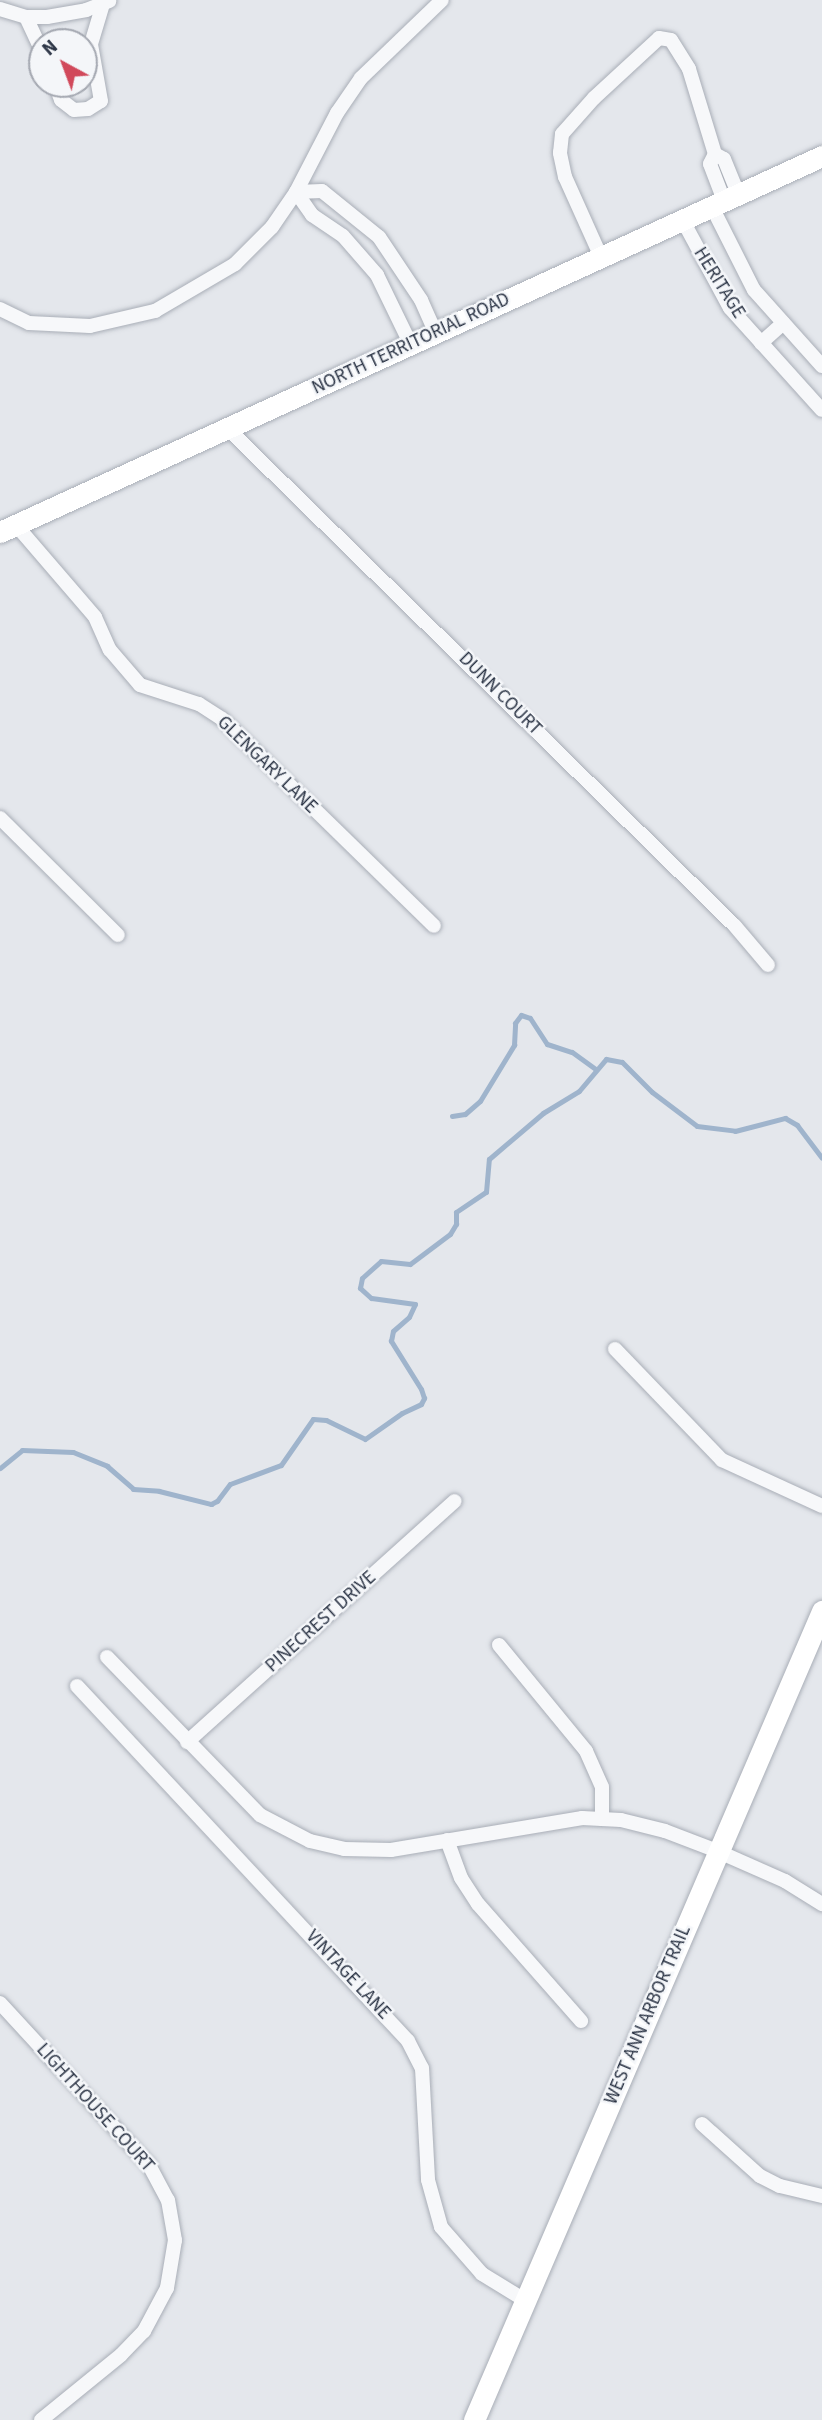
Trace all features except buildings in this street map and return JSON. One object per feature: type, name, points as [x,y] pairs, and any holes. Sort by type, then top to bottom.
[{"type":"street","points":[[0,309],[29,323],[90,326],[155,311],[235,264],[272,228],[296,192],[346,98],[361,78],[442,0]]},
{"type":"street","points":[[0,9],[26,17],[66,15],[106,2]]},
{"type":"street","points":[[95,28],[106,2]]},
{"type":"street","points":[[26,17],[31,28]]},
{"type":"street","name":"HERITAGE","points":[[601,257],[565,177],[560,153],[562,134],[594,98],[659,38],[671,40],[689,69],[715,155],[710,164],[754,290],[822,366]]},
{"type":"street","points":[[60,98],[74,110],[88,109],[101,101],[98,87]]},
{"type":"street","name":"NORTH TERRITORIAL ROAD","points":[[8,529],[822,156]]},
{"type":"street","points":[[296,192],[322,191],[379,237],[421,300],[435,332]]},
{"type":"street","points":[[296,192],[313,215],[343,236],[377,275],[410,343]]},
{"type":"street","name":"HERITAGE","points":[[682,219],[730,308],[822,410]]},
{"type":"street","points":[[761,343],[783,323]]},
{"type":"street","name":"DUNN COURT","points":[[227,428],[734,926],[768,965]]},
{"type":"street","name":"GLENGARY LANE","points":[[8,529],[95,617],[110,650],[140,685],[200,704],[222,719],[434,926]]},
{"type":"street","points":[[0,818],[118,935]]},
{"type":"street","points":[[615,1349],[722,1460],[822,1506]]},
{"type":"street","name":"PINECREST DRIVE","points":[[187,1742],[455,1501]]},
{"type":"street","name":"WEST ANN ARBOR TRAIL","points":[[474,2420],[822,1611]]},
{"type":"street","points":[[499,1645],[586,1751],[602,1787],[602,1819]]},
{"type":"street","points":[[107,1657],[260,1815],[310,1841],[344,1849],[370,1851],[582,1818],[602,1819],[656,1829],[717,1852],[785,1881],[822,1904]]},
{"type":"street","name":"VINTAGE LANE","points":[[77,1686],[408,2041],[422,2068],[428,2180],[441,2227],[468,2262],[482,2274],[526,2301]]},
{"type":"street","points":[[447,1840],[461,1878],[478,1904],[581,2021]]},
{"type":"street","name":"LIGHTHOUSE COURT","points":[[0,2003],[149,2165],[168,2200],[175,2240],[167,2288],[144,2332],[121,2355],[41,2420]]},
{"type":"street","points":[[702,2124],[760,2176],[780,2186],[822,2196]]},
{"type":"waterway","points":[[452,1116],[465,1114],[480,1101],[514,1045],[515,1023],[521,1015],[530,1018],[547,1044],[572,1052],[595,1069]]},
{"type":"waterway","points":[[0,1468],[22,1450],[73,1452],[107,1466],[133,1489],[159,1491],[211,1504],[217,1501],[230,1484],[281,1465],[313,1419],[326,1420],[365,1439],[402,1413],[421,1404],[424,1398],[421,1389],[391,1341],[393,1331],[409,1317],[415,1304],[371,1298],[360,1288],[362,1278],[381,1261],[410,1264],[450,1234],[456,1224],[456,1212],[486,1192],[489,1159],[543,1113],[579,1091],[606,1059],[622,1062],[652,1092],[697,1126],[735,1131],[785,1118],[797,1125],[822,1158]]}]
